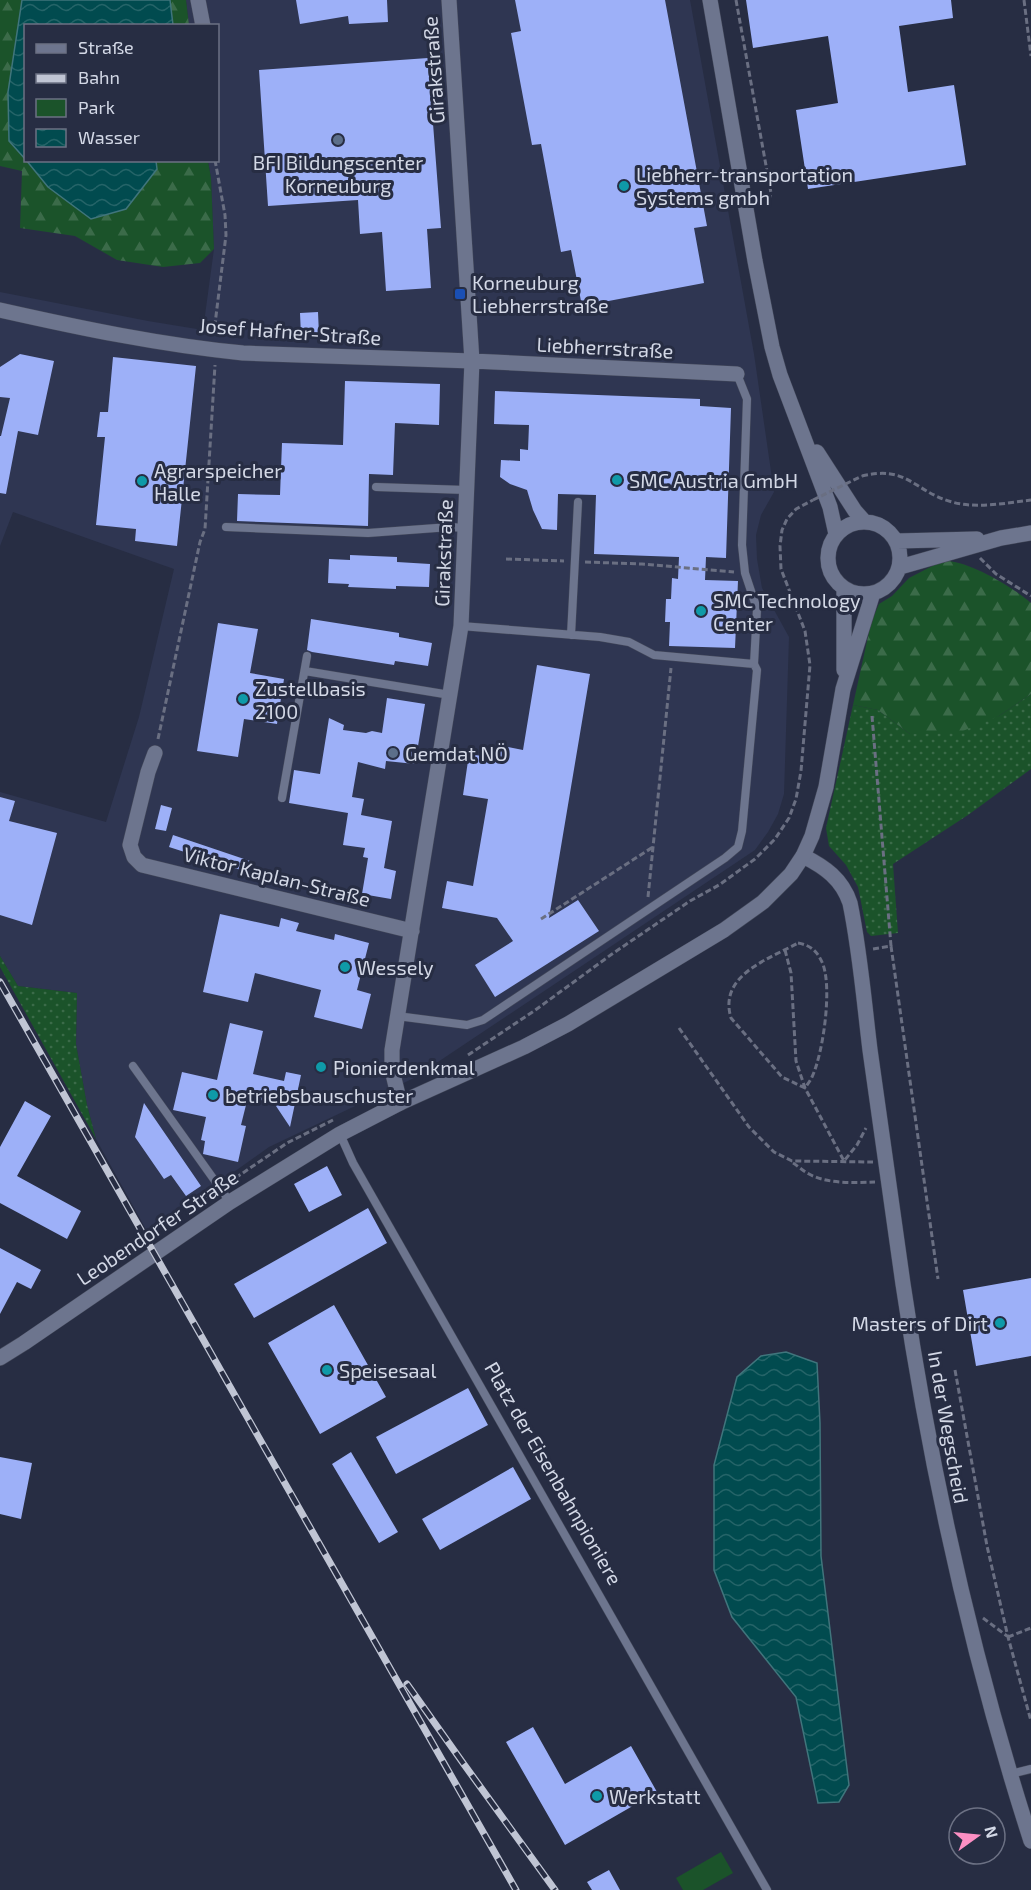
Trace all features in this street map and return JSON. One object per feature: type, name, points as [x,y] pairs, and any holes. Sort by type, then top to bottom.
[{"type":"street","points":[[198,0],[202,24]]},
{"type":"street","name":"Girakstraße","points":[[400,1103],[392,1070],[392,1050],[461,626],[472,361],[449,0]]},
{"type":"street","points":[[710,0],[772,347],[784,386],[830,507],[836,534]]},
{"type":"street","name":"Josef Hafner-Straße","points":[[0,310],[87,329],[243,353],[472,361]]},
{"type":"street","name":"Liebherrstraße","points":[[472,361],[737,374]]},
{"type":"street","points":[[802,429],[864,522]]},
{"type":"street","points":[[864,522],[886,529],[897,541],[900,549],[900,567],[893,581],[873,594],[858,594],[844,589],[835,580],[828,563],[830,545],[836,534],[849,525],[864,522]]},
{"type":"street","points":[[900,567],[1001,538],[1031,533]]},
{"type":"street","points":[[897,541],[1001,538]]},
{"type":"street","points":[[843,689],[844,589]]},
{"type":"street","points":[[340,1134],[400,1103],[524,1047],[615,996],[745,916],[778,888],[803,856],[821,810],[843,689],[873,594]]},
{"type":"street","name":"Viktor Kaplan-Straße","points":[[155,753],[130,845],[134,857],[142,865],[412,930]]},
{"type":"street","name":"In der Wegscheid","points":[[803,856],[828,870],[837,879],[846,892],[852,912],[889,1182],[942,1510],[965,1608],[1010,1774],[1031,1841]]},
{"type":"street","name":"Leobendorfer Straße","points":[[0,1358],[230,1202],[340,1134]]},
{"type":"lane","points":[[397,1016],[467,1025],[483,1020],[725,858],[738,847],[742,831],[757,669],[754,664],[757,609],[745,573],[742,545],[747,399],[737,374]]},
{"type":"lane","points":[[376,487],[466,490]]},
{"type":"lane","points":[[572,635],[578,502]]},
{"type":"lane","points":[[226,527],[368,533],[465,528]]},
{"type":"lane","points":[[461,626],[630,642],[654,655],[754,664]]},
{"type":"lane","points":[[282,798],[307,656]]},
{"type":"lane","points":[[305,670],[450,695]]},
{"type":"lane","points":[[133,1066],[230,1202]]},
{"type":"lane","name":"Platz der Eisenbahnpioniere","points":[[340,1134],[353,1163],[767,1890]]},
{"type":"lane","points":[[1010,1774],[1031,1768]]},
{"type":"path","points":[[736,0],[771,193],[770,197],[745,201]]},
{"type":"path","points":[[1024,0],[1031,56]]},
{"type":"path","points":[[155,753],[200,542],[205,529],[216,350],[215,324],[226,235],[225,214],[215,162]]},
{"type":"path","points":[[463,1058],[690,901],[719,885],[755,860],[776,839],[789,818],[796,799],[801,771],[810,665],[805,631],[781,569],[782,530],[796,509],[862,476],[875,473],[896,474],[940,497],[969,505],[1031,500]]},
{"type":"path","points":[[977,545],[981,560],[996,574],[1031,596]]},
{"type":"path","points":[[507,558],[642,564],[745,573]]},
{"type":"path","points":[[646,910],[672,657]]},
{"type":"path","points":[[872,716],[891,946],[938,1279]]},
{"type":"path","points":[[541,919],[653,847]]},
{"type":"path","points":[[798,943],[807,945],[817,952],[824,964],[827,993],[825,1022],[818,1058],[812,1077],[805,1088],[783,1077],[730,1018],[727,1006],[731,993],[741,976],[760,961],[798,943]]},
{"type":"path","points":[[858,951],[891,946]]},
{"type":"path","points":[[785,950],[791,972],[796,1061],[805,1088],[844,1161]]},
{"type":"path","points":[[679,1028],[749,1128],[774,1152],[810,1174],[828,1180],[856,1183],[889,1182]]},
{"type":"path","points":[[844,1161],[857,1145],[878,1105]]},
{"type":"path","points":[[191,1210],[287,1143],[334,1119]]},
{"type":"path","points":[[792,1161],[825,1163],[868,1161],[887,1165]]},
{"type":"path","points":[[955,1370],[987,1546],[1008,1637],[1031,1721]]},
{"type":"path","points":[[965,1608],[987,1620],[1008,1637]]},
{"type":"path","points":[[1008,1637],[1031,1628]]},
{"type":"shaded area","points":[[186,0],[690,0],[754,354],[774,492],[761,515],[756,535],[762,588],[789,637],[784,794],[778,814],[755,850],[414,1078],[269,1147],[148,1233],[96,1139],[87,1105],[76,1044],[77,993],[18,986],[0,956],[0,792],[106,822],[139,717],[174,569],[13,512],[0,546],[0,292],[203,330],[214,249],[208,162],[219,162],[219,24],[189,24]]},
{"type":"green space","points":[[0,0],[22,0],[8,92],[9,141],[24,159],[24,162],[27,162],[48,187],[157,169],[156,162],[208,162],[214,249],[200,263],[163,267],[117,260],[75,236],[20,228],[22,171],[0,166]]},
{"type":"green space","points":[[170,0],[186,0],[189,24],[173,24]]},
{"type":"green space","points":[[948,561],[969,566],[992,577],[1031,603],[1031,694],[999,716],[958,733],[910,734],[878,710],[853,705],[871,623],[879,604],[892,596],[909,578],[940,562]]},
{"type":"green space","points":[[1031,694],[1031,769],[968,815],[893,864],[898,933],[871,936],[867,932],[858,887],[846,865],[829,846],[826,828],[853,705],[878,710],[910,734],[999,716]]},
{"type":"green space","points":[[0,956],[18,986],[77,993],[76,1044],[87,1105],[96,1139],[0,967]]},
{"type":"green space","points":[[721,1852],[733,1873],[703,1890],[683,1890],[676,1878]]},
{"type":"water","points":[[22,0],[170,0],[173,24],[24,24],[24,158],[9,141],[8,92]]},
{"type":"water","points":[[28,162],[156,162],[157,169],[126,209],[91,219],[48,187]]},
{"type":"water","points":[[786,1352],[817,1363],[821,1556],[849,1785],[839,1802],[818,1803],[796,1697],[732,1617],[714,1570],[714,1465],[737,1377],[761,1356]]},
{"type":"building","points":[[296,0],[387,0],[388,22],[349,24],[348,16],[300,24]]},
{"type":"building","name":"Liebherr-transportation Systems gmbh","points":[[515,0],[665,0],[707,226],[694,228],[704,283],[582,306],[571,250],[561,252],[541,144],[532,145],[511,33],[521,31]]},
{"type":"building","points":[[746,0],[951,0],[953,18],[899,26],[908,92],[954,85],[966,165],[808,189],[796,110],[838,103],[828,36],[753,48]]},
{"type":"building","points":[[428,58],[441,228],[427,229],[431,288],[386,291],[382,232],[360,234],[358,200],[268,206],[259,70]]},
{"type":"building","points":[[318,312],[319,335],[301,336],[300,313]]},
{"type":"building","points":[[20,354],[54,361],[38,435],[18,431],[6,494],[0,493],[0,436],[10,398],[0,397],[0,367]]},
{"type":"building","name":"Agrarspeicher Halle","points":[[113,357],[196,366],[177,546],[135,541],[136,529],[96,525],[105,437],[97,437],[100,412],[108,412]]},
{"type":"building","points":[[345,381],[440,384],[439,425],[395,423],[393,475],[369,474],[368,526],[237,521],[238,494],[280,495],[282,443],[343,445]]},
{"type":"building","name":"SMC Austria GmbH","points":[[495,391],[700,399],[700,406],[731,408],[726,558],[706,557],[705,580],[738,581],[735,648],[669,646],[670,622],[665,622],[666,599],[671,599],[672,578],[678,579],[679,557],[594,554],[596,495],[558,494],[557,530],[542,529],[527,490],[510,484],[500,477],[501,460],[520,461],[520,449],[528,450],[529,425],[494,424]]},
{"type":"building","points":[[350,555],[397,557],[397,562],[430,564],[429,587],[396,586],[396,589],[348,587],[349,584],[328,583],[329,559],[350,560]]},
{"type":"building","points":[[311,619],[399,633],[399,637],[432,643],[428,666],[395,661],[394,665],[307,650]]},
{"type":"building","name":"Zustellbasis 2100","points":[[218,623],[258,629],[250,673],[284,679],[277,724],[244,719],[238,757],[197,751]]},
{"type":"building","points":[[537,665],[590,674],[549,918],[578,900],[599,931],[495,997],[475,965],[513,941],[497,918],[442,908],[447,881],[473,886],[488,799],[463,795],[469,754],[494,758],[497,745],[523,750]]},
{"type":"building","points":[[387,698],[425,704],[415,764],[386,761],[385,769],[358,762],[352,797],[364,799],[361,815],[392,821],[384,868],[396,871],[391,899],[362,894],[368,858],[363,857],[365,848],[343,845],[348,813],[289,803],[294,770],[320,774],[329,718],[344,725],[343,730],[382,733]]},
{"type":"building","points":[[0,797],[15,801],[9,821],[57,833],[32,925],[0,915]]},
{"type":"building","points":[[161,805],[172,808],[166,831],[155,829]]},
{"type":"building","points":[[173,835],[250,861],[247,872],[169,847]]},
{"type":"building","points":[[220,914],[279,927],[281,918],[299,923],[296,931],[334,940],[335,934],[369,943],[357,990],[371,994],[362,1029],[314,1017],[321,990],[255,973],[248,1002],[203,992]]},
{"type":"building","name":"betriebsbauschuster","points":[[230,1023],[263,1031],[253,1074],[284,1081],[286,1072],[301,1075],[290,1127],[274,1103],[248,1097],[241,1125],[246,1126],[238,1162],[203,1154],[205,1141],[201,1140],[206,1117],[173,1110],[182,1072],[217,1080]]},
{"type":"building","points":[[25,1101],[51,1116],[17,1176],[81,1211],[67,1239],[0,1203],[0,1147]]},
{"type":"building","points":[[144,1103],[201,1186],[186,1196],[171,1175],[164,1179],[135,1137]]},
{"type":"building","points":[[327,1166],[342,1195],[309,1212],[294,1184]]},
{"type":"building","points":[[368,1208],[387,1243],[254,1318],[234,1284]]},
{"type":"building","points":[[0,1248],[41,1270],[31,1289],[17,1282],[0,1314]]},
{"type":"building","name":"Masters of Dirt","points":[[1031,1278],[1031,1356],[976,1366],[963,1290]]},
{"type":"building","name":"Speisesaal","points":[[334,1305],[386,1397],[320,1434],[268,1343]]},
{"type":"building","points":[[468,1388],[488,1425],[396,1474],[376,1437]]},
{"type":"building","points":[[351,1452],[398,1532],[379,1543],[332,1464]]},
{"type":"building","points":[[0,1457],[32,1463],[21,1519],[0,1514]]},
{"type":"building","points":[[513,1467],[531,1499],[440,1550],[422,1519]]},
{"type":"building","name":"Werkstatt","points":[[533,1727],[565,1784],[631,1746],[657,1792],[565,1845],[506,1742]]},
{"type":"building","points":[[609,1870],[620,1890],[592,1890],[587,1882]]},
{"type":"railway","points":[[0,982],[516,1890]]},
{"type":"railway","points":[[407,1684],[555,1890]]},
{"type":"place","name":"BFI Bildungscenter Korneuburg","points":[[338,140]]},
{"type":"place","name":"Liebherr-transportation Systems gmbh","points":[[624,186]]},
{"type":"place","name":"Korneuburg Liebherrstraße","points":[[460,294]]},
{"type":"place","name":"SMC Austria GmbH","points":[[617,480]]},
{"type":"place","name":"Agrarspeicher Halle","points":[[142,481]]},
{"type":"place","name":"SMC Technology Center","points":[[701,611]]},
{"type":"place","name":"Zustellbasis 2100","points":[[243,699]]},
{"type":"place","name":"Gemdat NÖ","points":[[393,753]]},
{"type":"place","name":"Wessely","points":[[345,967]]},
{"type":"place","name":"Pionierdenkmal","points":[[321,1067]]},
{"type":"place","name":"betriebsbauschuster","points":[[213,1095]]},
{"type":"place","name":"Masters of Dirt","points":[[1000,1323]]},
{"type":"place","name":"Speisesaal","points":[[327,1370]]},
{"type":"place","name":"Werkstatt","points":[[597,1796]]}]
